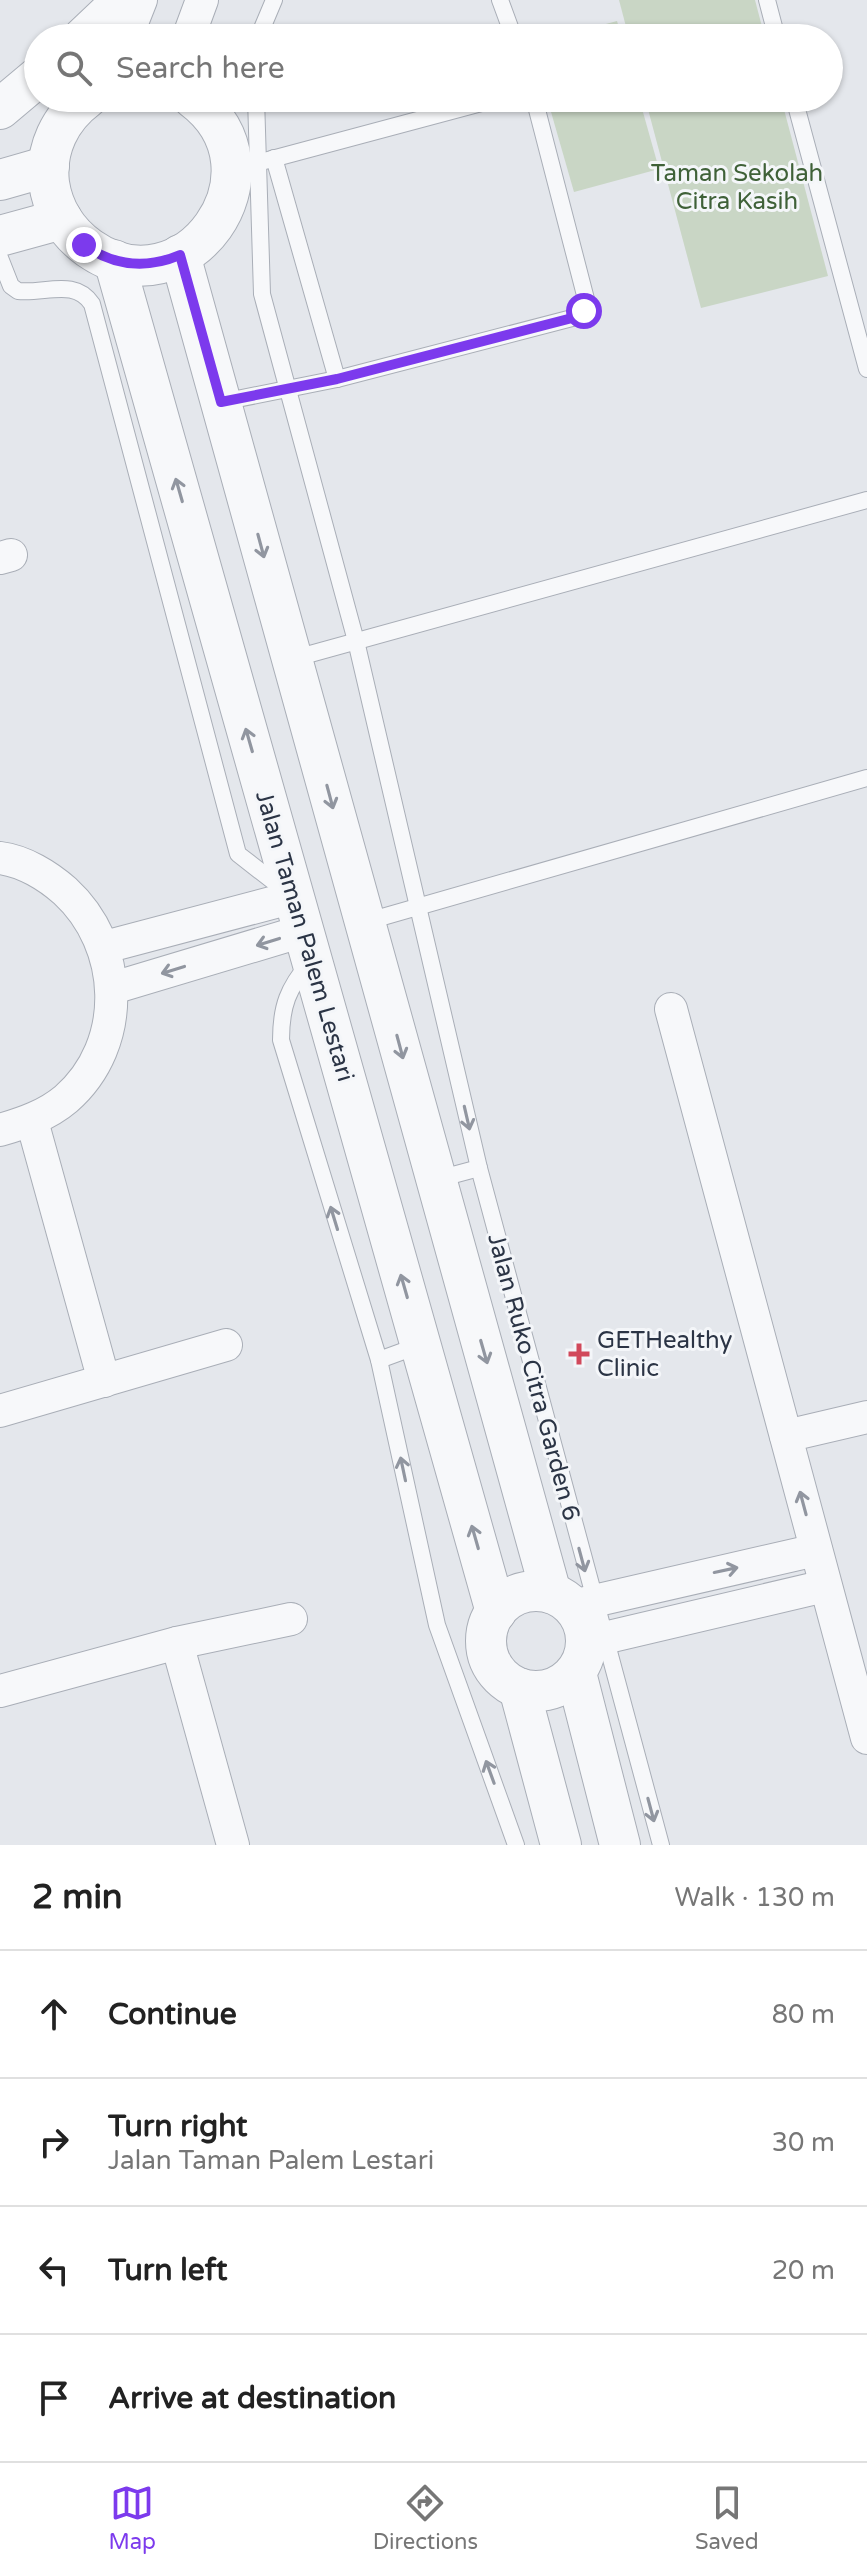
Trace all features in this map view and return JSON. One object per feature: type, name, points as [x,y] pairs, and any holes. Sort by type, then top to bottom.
[{"type":"street","points":[[98,24],[123,0]]},
{"type":"street","points":[[132,24],[141,0]]},
{"type":"street","points":[[193,24],[202,0]]},
{"type":"street","points":[[0,109],[24,89]]},
{"type":"street","points":[[73,112],[63,122],[49,166],[51,193],[62,219],[84,245],[114,260],[148,264],[180,255],[200,243],[226,205],[232,183],[231,160],[225,137],[208,112]]},
{"type":"street","points":[[0,180],[49,166]]},
{"type":"street","points":[[0,236],[62,219]]},
{"type":"street","points":[[180,255],[436,1179],[580,1626],[620,1845]]},
{"type":"street","name":"Jalan Taman Palem Lestari","points":[[114,260],[176,548],[303,929],[496,1612]]},
{"type":"street","points":[[0,858],[50,878],[83,908],[105,947],[113,988],[109,1029],[93,1067],[67,1098],[32,1121],[0,1130]]},
{"type":"street","points":[[105,947],[303,929]]},
{"type":"street","points":[[113,988],[303,929]]},
{"type":"street","points":[[671,1009],[825,1586],[860,1685],[867,1738]]},
{"type":"street","points":[[32,1121],[104,1381]]},
{"type":"street","points":[[0,1411],[226,1345]]},
{"type":"street","points":[[786,1436],[867,1417]]},
{"type":"street","points":[[816,1550],[580,1626],[550,1690],[519,1688],[502,1677],[490,1660],[487,1630],[496,1612],[521,1594],[580,1626],[825,1586]]},
{"type":"street","points":[[0,1691],[177,1643],[291,1619]]},
{"type":"street","points":[[177,1643],[233,1845]]},
{"type":"street","points":[[519,1688],[561,1845]]},
{"type":"lane","points":[[264,24],[274,0]]},
{"type":"lane","points":[[500,0],[509,24]]},
{"type":"lane","points":[[767,0],[773,24]]},
{"type":"lane","name":"Jalan Ruko Citra Garden 6","points":[[256,112],[262,294],[356,641],[479,1168],[580,1626],[661,1845]]},
{"type":"lane","points":[[257,163],[447,112]]},
{"type":"lane","points":[[221,402],[337,379],[576,317],[584,311],[586,299],[538,112]]},
{"type":"lane","points":[[798,112],[867,369]]},
{"type":"lane","points":[[274,158],[337,379]]},
{"type":"lane","points":[[0,258],[11,286],[18,291],[75,288],[85,293],[92,304],[176,548]]},
{"type":"lane","points":[[292,659],[867,500]]},
{"type":"lane","points":[[365,922],[867,778]]},
{"type":"lane","points":[[303,929],[290,986],[281,1009],[281,1040],[379,1360],[437,1625],[516,1845]]},
{"type":"lane","points":[[436,1179],[479,1168]]},
{"type":"lane","points":[[379,1360],[420,1345]]},
{"type":"green space","points":[[619,0],[755,0],[761,24],[625,24]]},
{"type":"green space","points":[[551,112],[643,112],[659,169],[574,192]]},
{"type":"green space","name":"Taman Sekolah Citra Kasih","points":[[649,112],[785,112],[828,276],[701,308]]},
{"type":"place","name":"GETHealthy Clinic","points":[[579,1354]]},
{"type":"route","points":[[84,245],[103,257],[137,264],[159,262],[180,255],[221,402],[337,379],[576,317],[584,311]]}]
